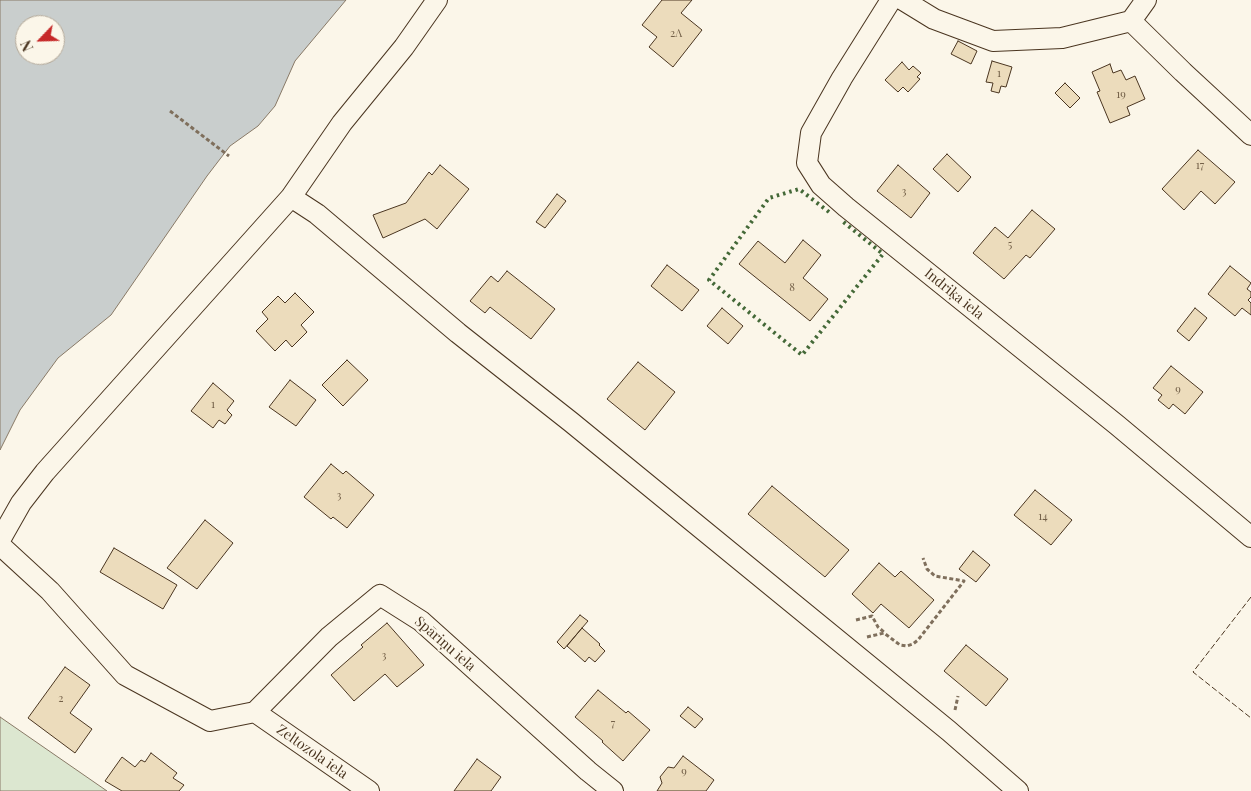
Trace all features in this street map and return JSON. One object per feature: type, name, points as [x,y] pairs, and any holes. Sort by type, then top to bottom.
[{"type":"street","points":[[0,540],[21,503],[45,472],[291,197],[342,124],[404,47],[437,0]]},
{"type":"street","name":"Indriķa iela","points":[[891,0],[842,78],[811,133],[806,163],[821,185],[846,207],[1118,425],[1251,537]]},
{"type":"street","points":[[903,0],[934,19],[993,41],[1062,38],[1131,22],[1146,0]]},
{"type":"street","points":[[1131,22],[1251,135]]},
{"type":"street","points":[[291,197],[317,214],[458,333],[602,447],[1018,791]]},
{"type":"street","points":[[0,545],[50,591],[125,675],[210,722],[255,712]]},
{"type":"street","name":"Spāriņu iela","points":[[255,712],[328,637],[380,595],[421,621],[588,771],[613,791]]},
{"type":"street","name":"Zeltozola iela","points":[[255,712],[369,791]]},
{"type":"path","points":[[170,111],[229,156]]},
{"type":"path","points":[[856,620],[872,616],[878,628],[900,645],[907,646],[918,640],[964,581],[936,576],[927,569],[923,558]]},
{"type":"path","points":[[867,637],[884,632]]},
{"type":"green space","points":[[0,717],[107,791],[0,791]]},
{"type":"shaded area","points":[[0,0],[346,0],[295,61],[275,106],[258,126],[230,146],[207,176],[111,315],[58,358],[20,410],[0,450]]},
{"type":"building","points":[[662,0],[692,0],[681,13],[702,30],[673,67],[649,47],[657,37],[642,25]]},
{"type":"building","points":[[958,41],[977,51],[971,64],[951,54]]},
{"type":"building","points":[[992,61],[1012,67],[1006,87],[1001,86],[999,93],[991,91],[993,83],[986,82]]},
{"type":"building","points":[[902,62],[909,70],[913,66],[921,73],[917,77],[920,79],[908,92],[903,87],[898,92],[885,80]]},
{"type":"building","points":[[1110,64],[1113,73],[1121,70],[1126,80],[1135,76],[1145,99],[1127,107],[1130,115],[1110,123],[1097,92],[1100,91],[1092,72]]},
{"type":"building","points":[[1065,83],[1080,98],[1070,108],[1055,93]]},
{"type":"building","points":[[1198,150],[1235,182],[1215,204],[1201,191],[1184,210],[1162,189]]},
{"type":"building","points":[[947,154],[971,177],[958,192],[933,169]]},
{"type":"building","points":[[440,165],[469,189],[437,229],[425,219],[383,238],[373,215],[406,203],[429,172],[432,175]]},
{"type":"building","points":[[898,165],[930,193],[911,218],[877,191]]},
{"type":"building","points":[[557,194],[566,201],[545,228],[536,222]]},
{"type":"building","points":[[1032,210],[1055,229],[1030,258],[1026,255],[1004,279],[973,253],[995,227],[1008,238]]},
{"type":"building","points":[[803,240],[821,255],[803,278],[828,299],[810,321],[739,264],[758,241],[785,263]]},
{"type":"building","points":[[667,265],[699,290],[682,311],[651,286]]},
{"type":"building","points":[[1230,266],[1251,283],[1247,289],[1251,292],[1251,297],[1248,300],[1251,303],[1251,315],[1242,308],[1235,316],[1208,294]]},
{"type":"building","points":[[507,271],[555,309],[531,339],[490,307],[485,313],[470,301],[491,276],[498,282]]},
{"type":"building","points":[[295,293],[314,312],[301,325],[307,332],[292,347],[286,340],[275,351],[256,331],[268,319],[262,312],[278,296],[285,303]]},
{"type":"building","points":[[722,308],[743,326],[728,344],[707,326]]},
{"type":"building","points":[[1195,308],[1207,318],[1189,341],[1177,331]]},
{"type":"building","points":[[347,360],[368,380],[343,406],[322,385]]},
{"type":"building","points":[[638,362],[675,392],[645,430],[607,399]]},
{"type":"building","points":[[1171,366],[1203,392],[1185,414],[1173,404],[1169,409],[1158,400],[1162,395],[1153,388]]},
{"type":"building","points":[[290,380],[316,400],[296,426],[269,407]]},
{"type":"building","points":[[213,383],[234,401],[227,410],[232,415],[225,424],[219,420],[213,428],[191,411]]},
{"type":"building","points":[[331,464],[343,474],[346,471],[374,495],[347,528],[333,517],[331,519],[304,497]]},
{"type":"building","points":[[772,486],[849,550],[825,577],[748,514]]},
{"type":"building","points":[[1035,490],[1072,520],[1051,545],[1014,515]]},
{"type":"building","points":[[205,520],[233,543],[197,589],[167,568]]},
{"type":"building","points":[[114,548],[177,585],[163,609],[100,572]]},
{"type":"building","points":[[973,551],[990,565],[976,582],[959,569]]},
{"type":"building","points":[[879,563],[895,577],[901,571],[934,600],[909,628],[881,604],[873,613],[852,594]]},
{"type":"building","points":[[580,615],[588,621],[564,649],[557,642]]},
{"type":"building","points":[[387,623],[424,665],[397,687],[385,674],[354,701],[331,675],[363,647],[361,645]]},
{"type":"building","points":[[582,628],[605,651],[595,662],[589,657],[585,662],[567,646]]},
{"type":"building","points":[[966,645],[1008,679],[986,706],[944,671]]},
{"type":"building","points":[[65,667],[90,685],[70,713],[92,729],[75,753],[28,718]]},
{"type":"building","points":[[598,690],[626,713],[628,711],[650,730],[623,761],[575,717]]},
{"type":"building","points":[[688,707],[703,719],[695,728],[680,716]]},
{"type":"building","points":[[151,753],[177,773],[173,778],[184,785],[179,791],[122,791],[105,781],[122,757],[135,767],[141,760],[145,762]]},
{"type":"building","points":[[683,756],[714,780],[706,791],[657,791],[662,783],[660,777],[668,767],[674,768]]},
{"type":"building","points":[[477,759],[501,777],[491,791],[454,791]]},
{"type":"hedge","points":[[829,212],[799,189],[769,198],[709,280],[802,355],[883,254],[841,220]]},
{"type":"fence","points":[[1251,597],[1193,672],[1251,718]]}]
